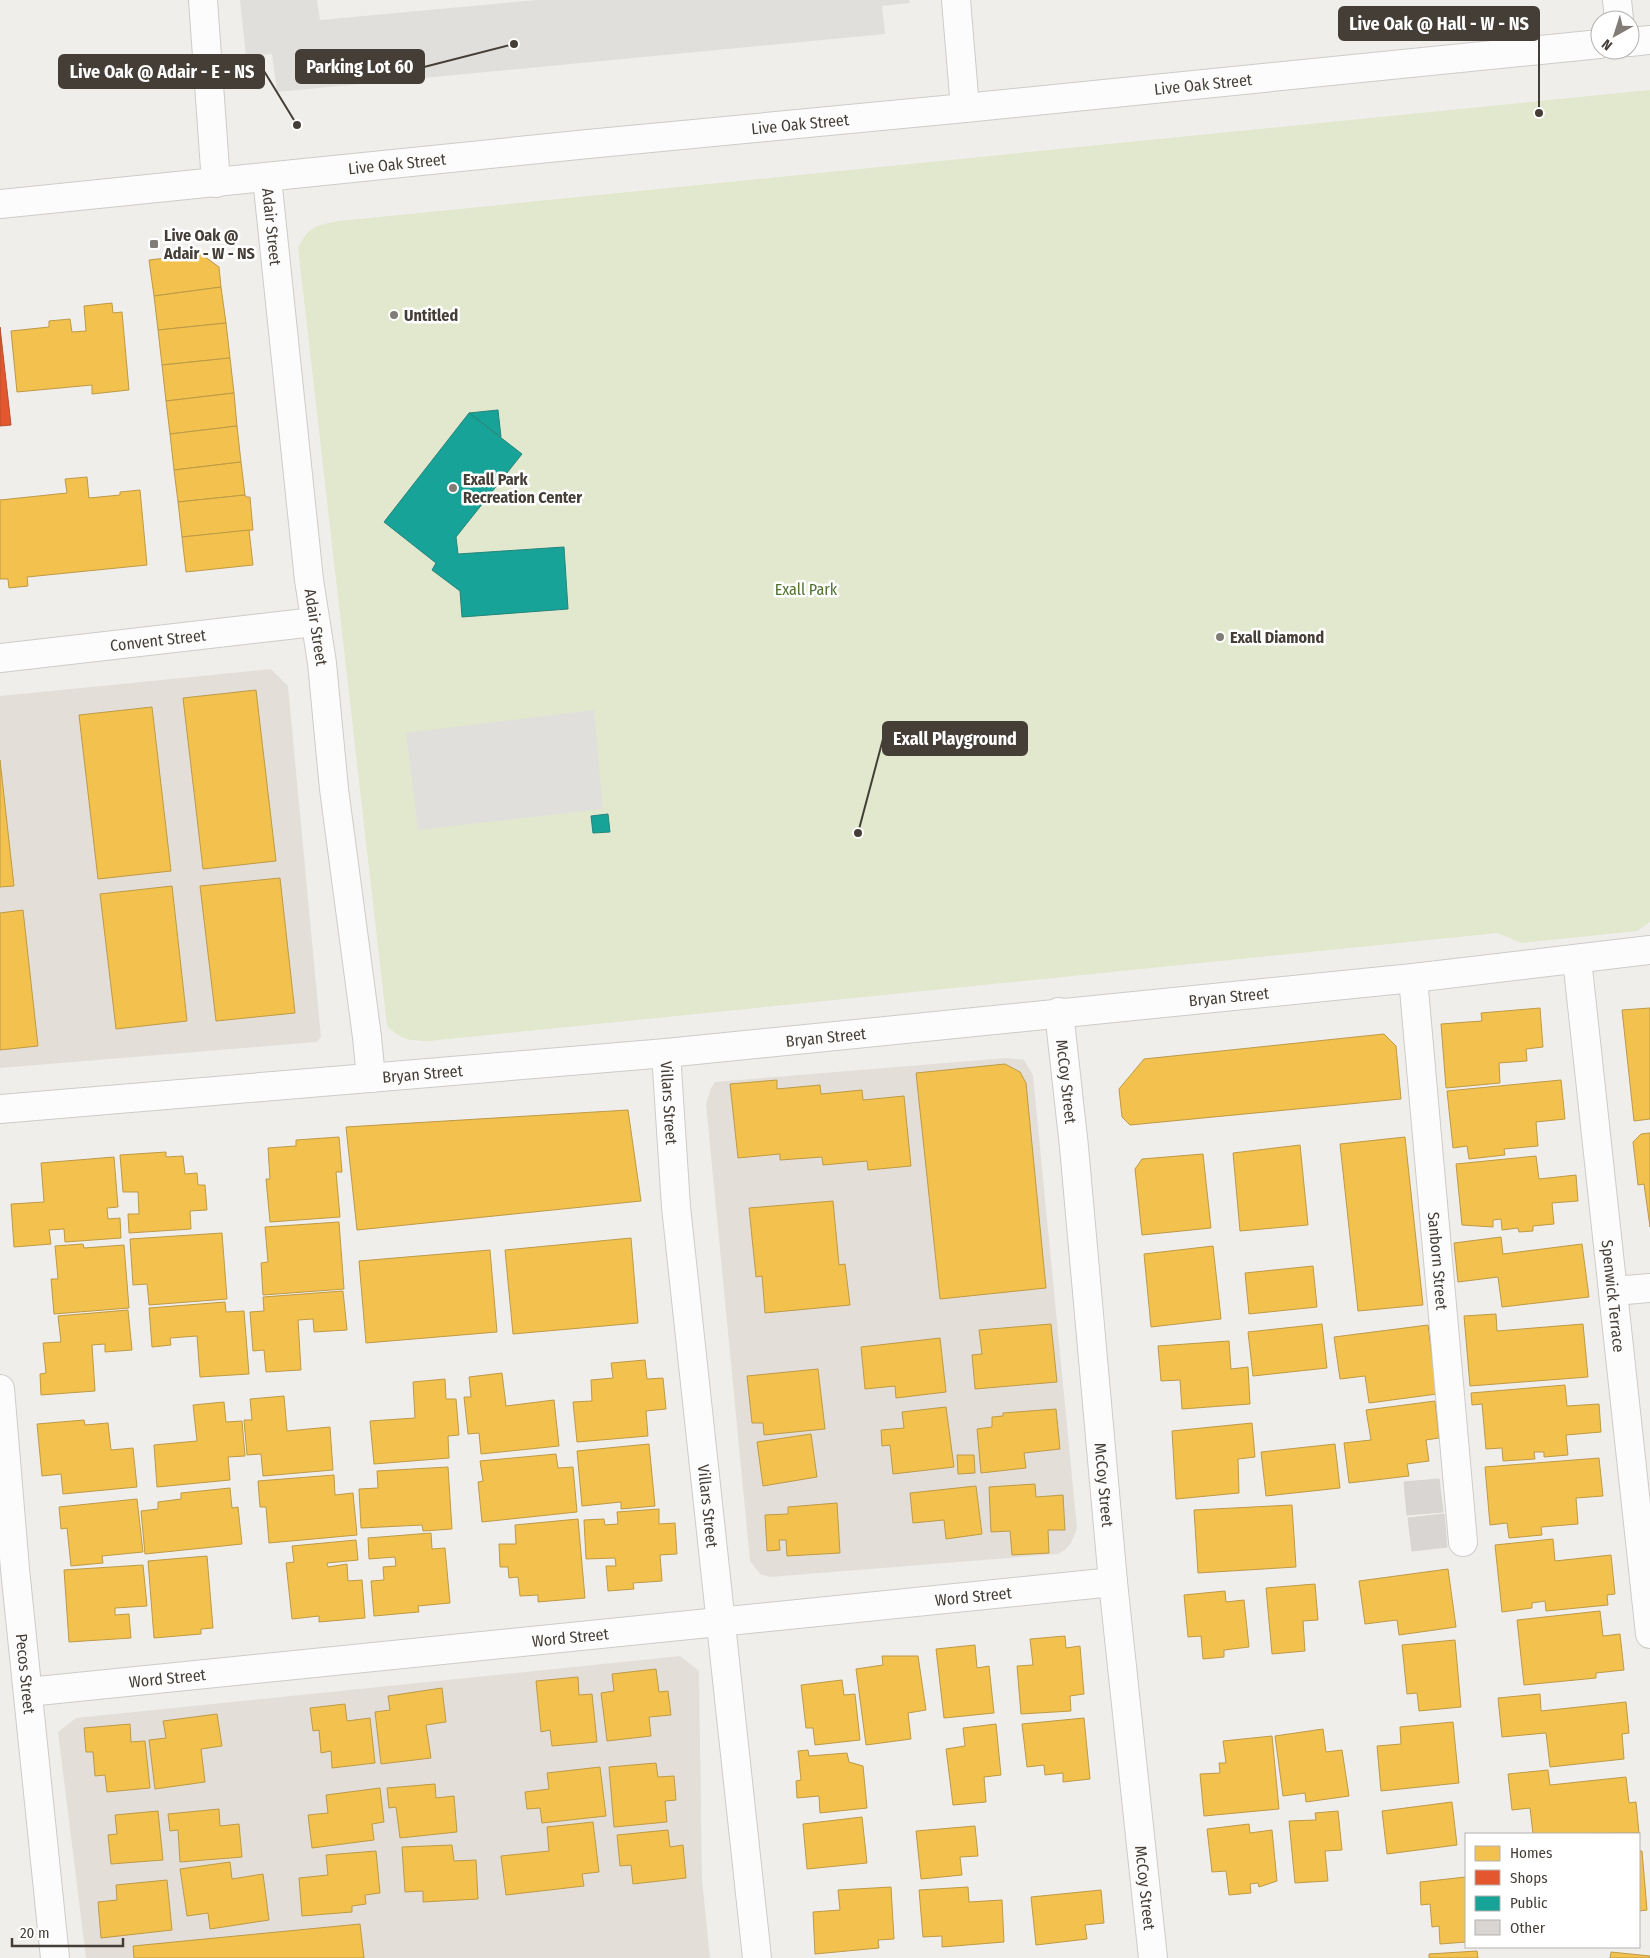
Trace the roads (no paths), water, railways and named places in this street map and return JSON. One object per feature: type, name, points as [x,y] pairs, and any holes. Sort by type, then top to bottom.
[{"type":"street","points":[[203,0],[216,183]]},
{"type":"street","points":[[956,0],[964,108]]},
{"type":"street","name":"Live Oak Street","points":[[0,204],[1590,45]]},
{"type":"street","name":"Adair Street","points":[[267,178],[314,622],[322,663],[334,788],[371,1078]]},
{"type":"street","name":"Convent Street","points":[[0,658],[314,622]]},
{"type":"street","name":"Bryan Street","points":[[0,1109],[666,1052],[1413,978],[1650,950]]},
{"type":"street","name":"Spenwick Terrace","points":[[1577,959],[1650,1634]]},
{"type":"street","name":"Sanborn Street","points":[[1413,978],[1463,1542]]},
{"type":"street","name":"McCoy Street","points":[[1059,1012],[1074,1147],[1113,1582],[1153,1958]]},
{"type":"street","name":"Villars Street","points":[[666,1052],[676,1207],[757,1958]]},
{"type":"street","points":[[1614,1291],[1650,1288]]},
{"type":"street","name":"Pecos Street","points":[[0,1389],[55,1958]]},
{"type":"street","name":"Word Street","points":[[28,1692],[1113,1582]]},
{"type":"place","name":"Parking Lot 60","points":[[514,44]]},
{"type":"place","name":"Live Oak @ Hall - W - NS","points":[[1539,113]]},
{"type":"place","name":"Live Oak @ Adair - E - NS","points":[[297,125]]},
{"type":"place","name":"Live Oak @ Adair - W - NS","points":[[154,244]]},
{"type":"place","name":"Untitled","points":[[394,315]]},
{"type":"place","name":"Exall Park Recreation Center","points":[[453,488]]},
{"type":"place","name":"Exall Diamond","points":[[1220,637]]},
{"type":"place","name":"Exall Playground","points":[[858,833]]},
{"type":"park label","name":"Exall Park","points":[[806,589]]}]
